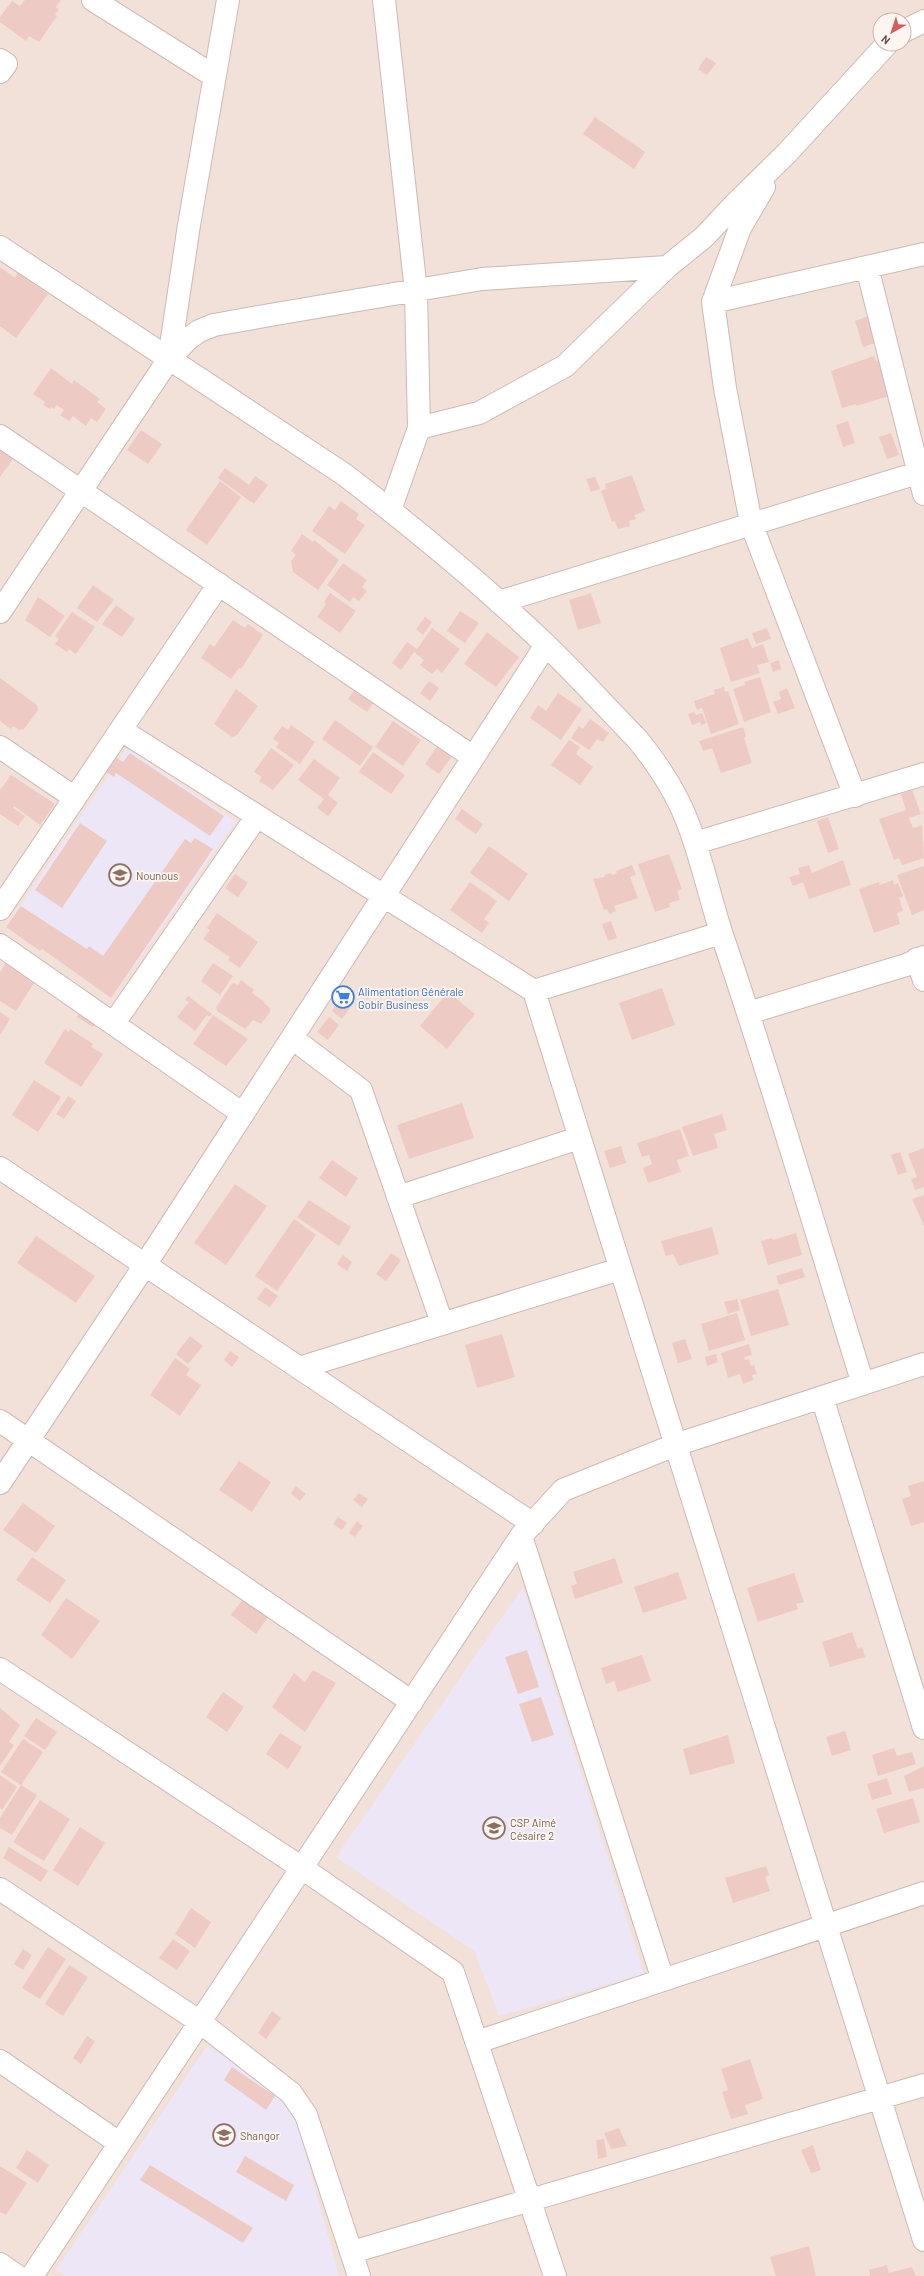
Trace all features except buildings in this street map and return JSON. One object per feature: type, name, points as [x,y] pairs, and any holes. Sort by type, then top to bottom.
[{"type":"street","points":[[93,0],[214,76]]},
{"type":"street","points":[[170,359],[214,76],[228,0]]},
{"type":"street","points":[[384,0],[416,290],[419,428],[390,510]]},
{"type":"street","points":[[912,27],[924,21]]},
{"type":"street","points":[[419,428],[479,413],[565,366],[667,267],[704,237],[787,153],[878,52]]},
{"type":"street","points":[[0,60],[6,64],[0,72]]},
{"type":"street","points":[[787,153],[760,192],[740,228],[713,302],[725,388],[752,523],[855,796]]},
{"type":"street","points":[[0,246],[345,475],[390,510],[499,602],[546,645],[638,740],[652,758],[686,818],[695,843],[721,933],[748,1012],[863,1384]]},
{"type":"street","points":[[713,302],[924,254]]},
{"type":"street","points":[[0,612],[170,359],[188,338],[199,331],[214,326],[482,279],[667,267]]},
{"type":"street","points":[[867,267],[921,472],[924,494]]},
{"type":"street","points":[[0,436],[473,757]]},
{"type":"street","points":[[499,602],[921,472]]},
{"type":"street","points":[[0,909],[219,584]]},
{"type":"street","points":[[0,1483],[145,1265],[546,645]]},
{"type":"street","points":[[120,730],[534,991],[924,2240]]},
{"type":"street","points":[[0,748],[75,798]]},
{"type":"street","points":[[695,843],[924,774]]},
{"type":"street","points":[[114,1023],[257,816]]},
{"type":"street","points":[[534,991],[721,933]]},
{"type":"street","points":[[0,945],[243,1114]]},
{"type":"street","points":[[748,1012],[906,965],[920,958],[924,980]]},
{"type":"street","points":[[292,1038],[361,1090],[442,1323]]},
{"type":"street","points":[[398,1197],[579,1138]]},
{"type":"street","points":[[0,1168],[299,1368],[527,1530],[663,1980]]},
{"type":"street","points":[[299,1368],[620,1269]]},
{"type":"street","points":[[32,2276],[527,1530],[564,1490],[675,1445],[924,1364]]},
{"type":"street","points":[[822,1397],[924,1728]]},
{"type":"street","points":[[0,1421],[412,1702]]},
{"type":"street","points":[[0,1670],[302,1868],[453,1972],[555,2276]]},
{"type":"street","points":[[0,1889],[200,2022],[292,2093],[300,2104],[328,2178],[359,2276]]},
{"type":"street","points":[[477,2042],[924,1893]]},
{"type":"street","points":[[0,2061],[120,2143]]},
{"type":"street","points":[[352,2252],[924,2085]]},
{"type":"street","points":[[0,2264],[17,2276]]},
{"type":"shaded area","points":[[0,0],[924,0],[924,2276],[0,2276]]},
{"type":"shaded area","name":"Nounous","points":[[127,748],[236,822],[111,998],[42,949],[40,951],[6,927]]},
{"type":"shaded area","points":[[523,1587],[644,1974],[499,2016],[475,1952],[336,1857]]},
{"type":"shaded area","name":"Shangor","points":[[207,2046],[290,2097],[339,2276],[64,2276],[56,2270]]},
{"type":"place","name":"Nounous","points":[[120,875]]},
{"type":"place","name":"Alimentation Générale Gobir Business","points":[[343,997]]},
{"type":"place","name":"CSP Aimé Césaire 2","points":[[494,1828]]},
{"type":"place","name":"Shangor","points":[[224,2135]]}]
